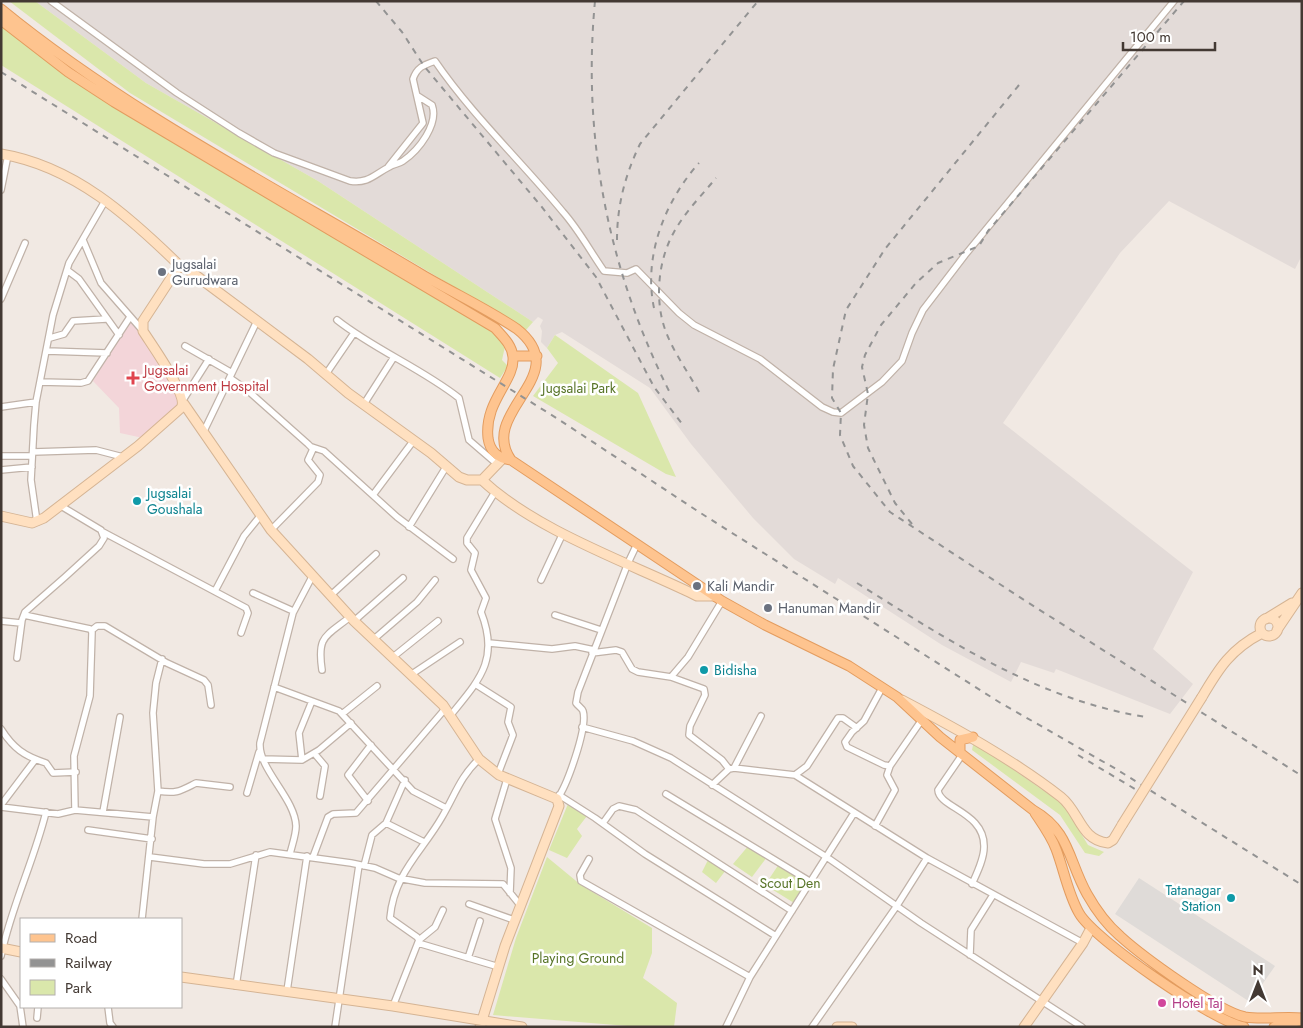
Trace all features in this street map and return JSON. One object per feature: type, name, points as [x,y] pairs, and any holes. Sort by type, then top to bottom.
[{"type":"main road","points":[[1,9],[95,79],[192,139],[506,321],[530,340],[536,356],[535,373],[512,411],[506,425],[505,459]]},
{"type":"main road","points":[[1,20],[68,72],[114,102],[481,318],[506,339],[513,356],[511,371],[491,408],[488,422],[491,449],[719,598],[765,625],[849,666],[897,697],[921,721],[961,754],[1033,810],[1048,818],[1056,827],[1090,899],[1105,921],[1120,937],[1209,1000],[1231,1012],[1244,1016],[1302,1019]]},
{"type":"main road","points":[[513,356],[536,356]]},
{"type":"main road","points":[[961,754],[960,740],[973,737]]},
{"type":"main road","points":[[1033,810],[1050,836],[1073,899],[1080,914],[1091,928],[1109,944],[1209,1013],[1228,1023],[1244,1027]]},
{"type":"main road","points":[[1274,1027],[1302,1019]]},
{"type":"street","points":[[51,1],[177,93],[274,152],[357,182],[371,179],[388,167],[403,161],[412,153],[433,124],[432,105],[418,96]]},
{"type":"street","points":[[388,167],[422,123],[413,79],[415,72],[418,68],[435,61],[472,109],[564,212],[604,271],[627,273],[636,269],[679,313],[694,325],[760,359],[822,407],[841,413],[882,382],[902,361],[923,310],[959,262],[1174,1]]},
{"type":"street","points":[[1,190],[5,155],[37,162],[63,173],[142,228],[181,267],[186,268],[467,480],[482,480],[505,459],[469,440],[459,398],[354,333],[337,320]]},
{"type":"street","points":[[37,522],[31,480],[36,402],[40,382],[66,270],[105,201]]},
{"type":"street","points":[[83,240],[101,283],[143,331],[170,374],[183,402],[271,530],[352,619],[412,674],[448,713],[479,759],[507,779],[558,797],[776,936]]},
{"type":"street","points":[[1,299],[25,243]]},
{"type":"street","points":[[143,331],[143,321],[177,269],[181,267]]},
{"type":"street","points":[[66,270],[79,278],[119,335]]},
{"type":"street","points":[[40,382],[85,382],[91,378],[130,317]]},
{"type":"street","points":[[50,338],[64,334],[73,321],[106,319]]},
{"type":"street","points":[[203,433],[257,321]]},
{"type":"street","points":[[326,374],[354,333]]},
{"type":"street","points":[[185,346],[209,359],[231,375],[312,447],[324,450],[409,527],[453,559]]},
{"type":"street","points":[[47,351],[107,353]]},
{"type":"street","points":[[364,404],[394,357]]},
{"type":"street","points":[[1,516],[32,523],[37,522],[61,506],[123,458],[183,402],[209,359]]},
{"type":"street","points":[[1,407],[36,402]]},
{"type":"street","points":[[373,495],[414,440]]},
{"type":"street","points":[[271,530],[320,480],[318,472],[308,460],[312,447]]},
{"type":"street","points":[[1,456],[96,450],[123,458]]},
{"type":"street","points":[[409,527],[446,466]]},
{"type":"street","points":[[1,470],[32,467]]},
{"type":"street","points":[[482,480],[495,492],[521,510],[563,533],[698,596],[719,598],[688,657],[671,677]]},
{"type":"street","points":[[287,992],[310,857],[331,815],[356,813],[393,769],[475,684],[486,666],[489,643],[488,628],[481,612],[486,598],[471,570],[474,553],[467,543],[467,538],[495,492]]},
{"type":"street","points":[[61,506],[103,532],[248,610],[241,633]]},
{"type":"street","points":[[215,591],[244,536],[261,515]]},
{"type":"street","points":[[17,658],[21,623],[24,615],[99,546],[104,538],[103,532]]},
{"type":"street","points":[[541,580],[563,533]]},
{"type":"street","points":[[482,1023],[514,920],[559,806],[558,797],[571,775],[582,727],[583,710],[577,706],[576,699],[601,630],[628,563],[638,544]]},
{"type":"street","points":[[331,595],[376,554]]},
{"type":"street","points":[[247,793],[260,750],[294,611],[313,575]]},
{"type":"street","points":[[322,670],[321,644],[328,634],[352,619],[403,578]]},
{"type":"street","points":[[374,639],[417,602],[436,580]]},
{"type":"street","points":[[253,593],[294,611]]},
{"type":"street","points":[[1262,633],[1260,625],[1266,619],[1299,596]]},
{"type":"street","points":[[897,697],[973,737],[1063,799],[1093,840],[1108,843],[1113,840],[1225,660],[1238,647],[1262,633],[1271,636],[1299,596]]},
{"type":"street","points":[[24,615],[92,630],[98,626],[105,626],[207,682],[211,705]]},
{"type":"street","points":[[555,615],[601,630]]},
{"type":"street","points":[[1266,619],[1274,620],[1277,630]]},
{"type":"street","points":[[1,621],[21,623]]},
{"type":"street","points":[[393,657],[438,621]]},
{"type":"street","points":[[75,810],[76,772],[74,756],[90,696],[92,630]]},
{"type":"street","points":[[412,674],[460,642]]},
{"type":"street","points":[[489,643],[552,649],[575,646],[593,652],[616,650],[622,652],[632,669],[638,672],[671,677],[704,690],[704,695],[690,726],[689,735],[732,768],[795,774],[927,858],[1083,943]]},
{"type":"street","points":[[142,918],[153,817],[158,791],[153,713],[156,683],[162,659]]},
{"type":"street","points":[[475,684],[511,707],[508,722],[514,735],[498,774]]},
{"type":"street","points":[[342,714],[377,686]]},
{"type":"street","points":[[274,687],[342,714],[405,780],[413,791],[446,808]]},
{"type":"street","points":[[882,688],[858,728],[845,742],[846,746],[884,765],[890,766]]},
{"type":"street","points":[[302,760],[299,733],[312,701]]},
{"type":"street","points":[[712,785],[732,768],[761,716]]},
{"type":"street","points":[[103,812],[120,717]]},
{"type":"street","points":[[795,774],[807,766],[838,718],[843,718],[858,728]]},
{"type":"street","points":[[875,826],[894,794],[894,787],[887,775],[890,766],[921,721]]},
{"type":"street","points":[[262,759],[302,760],[314,753],[351,723]]},
{"type":"street","points":[[582,727],[653,749],[828,858],[896,907],[1082,1027]]},
{"type":"street","points":[[1,729],[9,743],[35,760],[46,762],[53,773],[76,772]]},
{"type":"street","points":[[368,801],[349,778],[348,772],[371,745]]},
{"type":"street","points":[[260,750],[262,759],[276,779],[294,818],[296,828],[290,854]]},
{"type":"street","points":[[314,753],[325,766],[320,796]]},
{"type":"street","points":[[961,754],[938,790],[941,798],[962,810],[980,829],[984,848],[972,884]]},
{"type":"street","points":[[479,759],[462,777],[446,808],[402,879],[395,893],[390,918],[417,937],[419,941],[468,958],[499,966]]},
{"type":"street","points":[[35,760],[1,806],[58,814],[75,810],[153,817]]},
{"type":"street","points":[[507,779],[495,819],[510,868],[510,894]]},
{"type":"street","points":[[334,1027],[361,866],[372,835],[386,823],[405,780]]},
{"type":"street","points":[[158,791],[177,792],[188,789],[196,783],[230,788]]},
{"type":"street","points":[[666,794],[811,882]]},
{"type":"street","points":[[603,824],[613,809],[619,806],[626,806],[636,810],[792,911]]},
{"type":"street","points":[[20,952],[2,951],[5,932],[38,846],[46,812]]},
{"type":"street","points":[[726,1027],[750,977],[828,858],[854,813]]},
{"type":"street","points":[[386,823],[424,842]]},
{"type":"street","points":[[88,830],[152,840]]},
{"type":"street","points":[[150,857],[222,865],[237,864],[256,855],[270,852],[290,854],[361,866],[402,879],[424,883],[503,884],[520,905]]},
{"type":"street","points":[[236,986],[256,855]]},
{"type":"street","points":[[812,1027],[896,907],[927,858]]},
{"type":"street","points":[[589,859],[580,875],[581,881],[750,977]]},
{"type":"street","points":[[970,955],[971,930],[993,895]]},
{"type":"street","points":[[469,904],[514,920]]},
{"type":"street","points":[[393,1006],[419,941],[435,927],[443,910]]},
{"type":"street","points":[[468,958],[480,921]]},
{"type":"street","points":[[1024,1027],[1083,943],[1091,928]]},
{"type":"street","points":[[182,977],[393,1006],[482,1023],[522,1027]]},
{"type":"street","points":[[1,979],[20,1006]]},
{"type":"street","points":[[20,1008],[23,1027]]},
{"type":"street","points":[[37,1018],[38,1008]]},
{"type":"street","points":[[108,1008],[110,1023],[113,1027]]},
{"type":"street","points":[[838,1027],[852,1027]]},
{"type":"shaded area","points":[[35,1],[1302,1],[1302,255],[1295,269],[1169,201],[1120,253],[1003,423],[1193,572],[1153,649],[1193,684],[1170,714],[1056,669],[1054,673],[1021,662],[1011,682],[942,645],[838,578],[835,584],[794,559],[753,518],[691,444],[650,388],[562,332],[555,335],[547,348],[541,342],[542,331],[540,326],[543,320],[538,317],[533,322],[318,181],[146,83]]},
{"type":"shaded area","name":"Jugsalai Government Hospital","points":[[131,320],[169,375],[181,405],[143,438],[120,433],[119,408],[93,381]]},
{"type":"shaded area","points":[[1139,878],[1275,966],[1250,1002],[1115,914]]},
{"type":"green space","points":[[9,1],[35,1],[146,83],[318,181],[533,322],[526,330],[130,93]]},
{"type":"green space","points":[[1,23],[70,75],[485,324],[506,342],[502,360],[508,366],[500,378],[1,65]]},
{"type":"green space","name":"Jugsalai Park","points":[[555,335],[638,393],[676,477],[666,474],[533,396],[558,363],[547,348]]},
{"type":"green space","points":[[973,745],[978,745],[1063,804],[1088,845],[1104,852],[1099,856],[1085,853],[1060,815],[972,750]]},
{"type":"green space","points":[[570,799],[590,812],[577,829],[582,836],[567,858],[549,850]]},
{"type":"green space","points":[[749,845],[767,857],[752,877],[733,864]]},
{"type":"green space","points":[[710,856],[729,866],[716,883],[702,872]]},
{"type":"green space","name":"Playing Ground","points":[[547,857],[581,885],[652,928],[652,953],[643,978],[677,1003],[674,1027],[640,1027],[493,1015],[516,938]]},
{"type":"green space","name":"Scout Den","points":[[781,861],[815,881],[799,906],[765,885]]},
{"type":"railway","points":[[376,1],[402,32],[424,66],[541,206],[596,277],[654,387],[683,425]]},
{"type":"railway","points":[[595,1],[592,102],[604,201],[615,250],[630,298],[648,345],[669,391]]},
{"type":"railway","points":[[617,240],[618,215],[623,191],[630,167],[640,144],[758,1]]},
{"type":"railway","points":[[912,524],[895,503],[868,448],[864,425],[868,394],[862,367],[865,355],[881,325],[916,283],[938,263],[979,246],[988,231],[1184,1]]},
{"type":"railway","points":[[1,72],[558,419],[699,512],[999,702],[1116,769],[1302,885]]},
{"type":"railway","points":[[1019,85],[885,249],[846,310],[833,369],[832,398],[841,413],[840,435],[853,466],[890,512],[1024,600],[1302,776]]},
{"type":"railway","points":[[654,308],[651,288],[654,249],[667,212],[676,194],[699,163]]},
{"type":"railway","points":[[699,392],[669,340],[662,320],[659,294],[661,268],[664,255],[678,225],[716,178]]},
{"type":"railway","points":[[857,583],[960,646],[1031,682],[1068,697],[1106,709],[1146,717]]},
{"type":"railway","points":[[1078,755],[1140,792]]},
{"type":"place","name":"Jugsalai Gurudwara","points":[[162,272]]},
{"type":"place","name":"Jugsalai Government Hospital","points":[[133,378]]},
{"type":"place","name":"Jugsalai Goushala","points":[[137,501]]},
{"type":"place","name":"Kali Mandir","points":[[697,586]]},
{"type":"place","name":"Hanuman Mandir","points":[[768,608]]},
{"type":"place","name":"Bidisha","points":[[704,670]]},
{"type":"place","name":"Tatanagar Station","points":[[1231,898]]},
{"type":"place","name":"Hotel Taj","points":[[1162,1003]]}]
